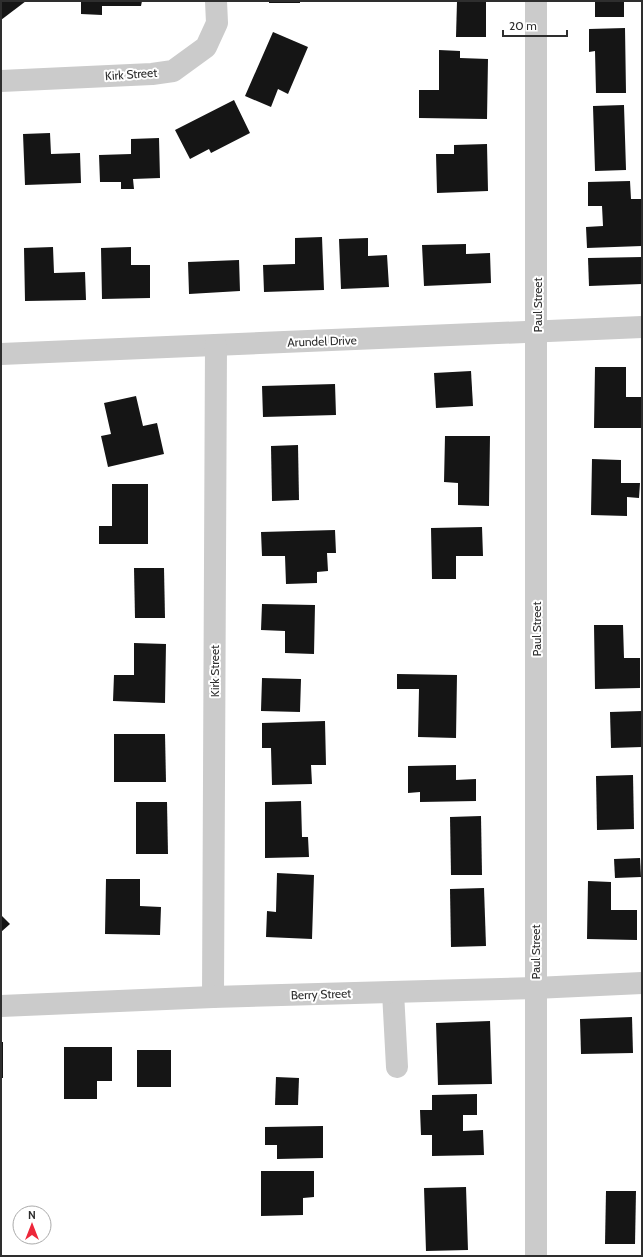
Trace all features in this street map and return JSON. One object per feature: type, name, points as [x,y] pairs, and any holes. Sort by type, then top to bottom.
[{"type":"street","name":"Kirk Street","points":[[1,81],[152,74],[174,71],[206,47],[216,23],[216,1]]},
{"type":"street","name":"Paul Street","points":[[536,1],[536,1256]]},
{"type":"street","name":"Arundel Drive","points":[[1,354],[642,327]]},
{"type":"street","name":"Kirk Street","points":[[213,997],[216,345]]},
{"type":"street","name":"Berry Street","points":[[1,1006],[213,997],[535,988],[642,983]]},
{"type":"street","points":[[393,992],[397,1067]]},
{"type":"building","points":[[1,1],[26,1],[1,20]]},
{"type":"building","points":[[81,1],[142,1],[141,6],[102,6],[102,15],[81,14]]},
{"type":"building","points":[[269,1],[300,1],[300,3],[269,3]]},
{"type":"building","points":[[457,1],[486,1],[486,37],[456,37]]},
{"type":"building","points":[[595,1],[624,1],[624,17],[595,17]]},
{"type":"building","points":[[625,28],[626,93],[596,93],[595,51],[589,52],[589,29]]},
{"type":"building","points":[[273,32],[308,47],[288,94],[278,89],[271,107],[245,96]]},
{"type":"building","points":[[439,50],[460,51],[460,58],[488,59],[487,119],[419,118],[419,90],[439,90]]},
{"type":"building","points":[[234,100],[250,133],[211,153],[209,149],[190,159],[175,130]]},
{"type":"building","points":[[624,105],[626,170],[595,171],[593,106]]},
{"type":"building","points":[[50,133],[51,154],[80,153],[81,183],[25,185],[23,134]]},
{"type":"building","points":[[159,138],[160,178],[133,179],[134,189],[121,189],[121,182],[100,182],[99,155],[131,154],[131,139]]},
{"type":"building","points":[[487,144],[488,191],[437,193],[436,154],[454,154],[454,145]]},
{"type":"building","points":[[630,181],[631,199],[642,199],[642,246],[587,248],[586,227],[603,226],[602,206],[588,206],[588,182]]},
{"type":"building","points":[[322,237],[324,290],[264,292],[263,265],[295,264],[295,238]]},
{"type":"building","points":[[368,238],[368,256],[387,255],[389,287],[341,289],[339,239]]},
{"type":"building","points":[[466,244],[466,254],[490,253],[491,283],[424,286],[422,245]]},
{"type":"building","points":[[53,247],[54,273],[85,272],[86,300],[25,301],[24,248]]},
{"type":"building","points":[[131,247],[131,265],[150,265],[150,298],[102,299],[101,248]]},
{"type":"building","points":[[642,257],[642,284],[589,286],[588,258]]},
{"type":"building","points":[[239,260],[240,291],[189,294],[188,262]]},
{"type":"building","points":[[595,367],[626,367],[626,397],[641,397],[641,428],[594,428]]},
{"type":"building","points":[[471,371],[473,406],[436,408],[434,373]]},
{"type":"building","points":[[335,384],[336,415],[263,417],[262,386]]},
{"type":"building","points":[[136,396],[143,426],[157,423],[164,454],[108,467],[101,436],[111,434],[104,403]]},
{"type":"building","points":[[445,436],[490,436],[489,506],[458,505],[458,483],[444,482]]},
{"type":"building","points":[[298,445],[299,500],[272,501],[271,446]]},
{"type":"building","points":[[592,459],[621,460],[621,483],[640,483],[639,498],[627,497],[627,516],[591,515]]},
{"type":"building","points":[[112,484],[148,484],[148,544],[99,544],[99,526],[112,526]]},
{"type":"building","points":[[482,527],[483,556],[456,556],[456,579],[432,579],[431,528]]},
{"type":"building","points":[[335,530],[336,553],[327,553],[328,571],[317,572],[317,583],[286,584],[285,556],[262,556],[261,532]]},
{"type":"building","points":[[134,568],[164,568],[165,618],[135,618]]},
{"type":"building","points":[[262,604],[315,605],[314,654],[285,653],[285,631],[261,630]]},
{"type":"building","points":[[594,625],[623,625],[624,658],[640,658],[640,688],[595,689]]},
{"type":"building","points":[[134,643],[166,644],[165,703],[113,701],[114,675],[134,675]]},
{"type":"building","points":[[397,674],[457,675],[456,738],[418,737],[419,689],[397,689]]},
{"type":"building","points":[[262,678],[301,679],[300,712],[261,711]]},
{"type":"building","points":[[642,711],[642,747],[611,748],[610,712]]},
{"type":"building","points":[[325,721],[326,765],[311,765],[312,784],[272,785],[271,748],[262,748],[262,723]]},
{"type":"building","points":[[114,734],[165,734],[166,782],[114,782]]},
{"type":"building","points":[[456,765],[456,780],[476,779],[476,801],[420,802],[420,792],[408,793],[408,766]]},
{"type":"building","points":[[633,775],[634,829],[597,830],[596,776]]},
{"type":"building","points":[[301,801],[302,837],[308,837],[309,857],[265,858],[265,802]]},
{"type":"building","points":[[136,802],[167,802],[168,854],[136,854]]},
{"type":"building","points":[[481,816],[482,875],[451,875],[450,817]]},
{"type":"building","points":[[640,858],[641,877],[615,878],[614,859]]},
{"type":"building","points":[[277,873],[314,875],[312,939],[266,937],[267,911],[276,912]]},
{"type":"building","points":[[106,879],[140,879],[140,906],[161,907],[160,935],[105,934]]},
{"type":"building","points":[[588,881],[611,882],[611,910],[637,910],[637,940],[587,939]]},
{"type":"building","points":[[484,888],[486,946],[451,947],[450,889]]},
{"type":"building","points":[[1,915],[10,924],[1,932]]},
{"type":"building","points":[[632,1017],[633,1053],[581,1054],[580,1019]]},
{"type":"building","points":[[490,1021],[492,1084],[438,1085],[436,1023]]},
{"type":"building","points":[[1,1042],[3,1042],[3,1078],[1,1078]]},
{"type":"building","points":[[64,1047],[112,1047],[112,1081],[97,1081],[97,1099],[64,1099]]},
{"type":"building","points":[[137,1050],[171,1050],[171,1087],[137,1087]]},
{"type":"building","points":[[276,1077],[299,1078],[298,1105],[275,1105]]},
{"type":"building","points":[[477,1094],[477,1115],[463,1115],[463,1131],[483,1130],[484,1155],[432,1156],[432,1135],[421,1135],[420,1110],[432,1110],[432,1095]]},
{"type":"building","points":[[323,1126],[323,1158],[277,1159],[277,1145],[265,1145],[265,1127]]},
{"type":"building","points":[[261,1171],[314,1171],[314,1197],[303,1198],[303,1215],[261,1216]]},
{"type":"building","points":[[466,1187],[468,1250],[426,1251],[424,1188]]},
{"type":"building","points":[[606,1191],[636,1191],[635,1244],[605,1244]]}]
